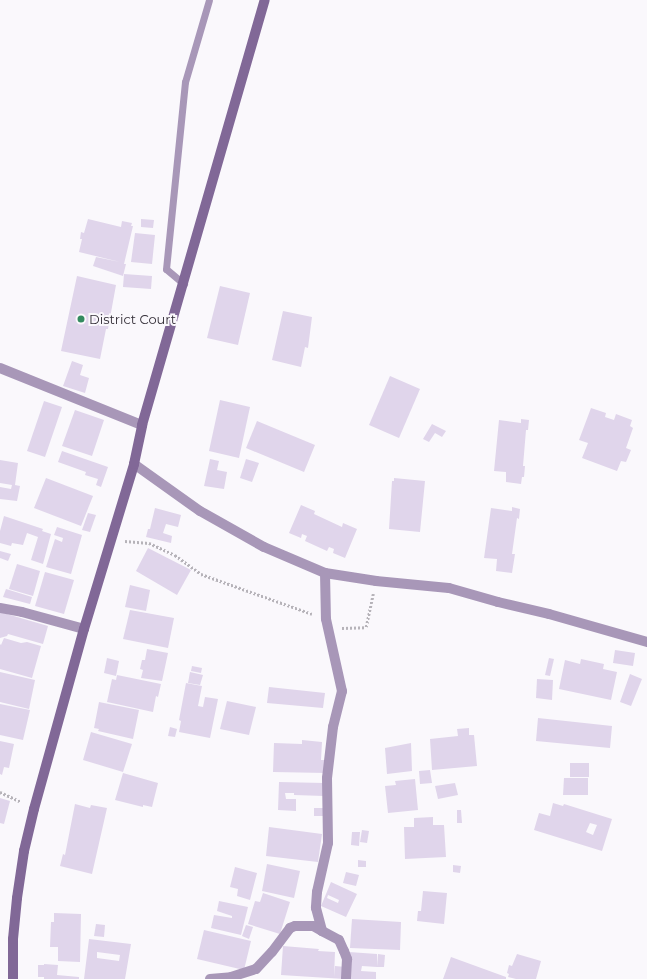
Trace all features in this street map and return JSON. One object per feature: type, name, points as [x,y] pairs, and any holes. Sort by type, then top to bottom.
[{"type":"main road","points":[[13,979],[13,939],[18,898],[24,851],[34,809],[84,629],[134,464],[142,425],[210,195],[265,0]]},
{"type":"street","points":[[0,368],[142,425]]},
{"type":"street","points":[[134,464],[200,511],[264,547],[325,573],[376,581],[449,588],[498,602],[550,614],[647,642]]},
{"type":"street","points":[[322,931],[316,908],[317,892],[328,843],[328,778],[334,727],[342,691],[326,619],[325,573]]},
{"type":"street","points":[[0,608],[22,612],[84,629]]},
{"type":"street","points":[[210,979],[231,977],[256,969],[272,952],[290,928],[295,926],[313,926],[339,940],[347,959],[346,979]]},
{"type":"lane","points":[[184,284],[166,269],[185,82],[209,0]]},
{"type":"path","points":[[112,540],[149,542],[174,555],[201,574],[326,619],[344,629],[366,627],[376,581]]},
{"type":"path","points":[[0,792],[34,809]]},
{"type":"building","points":[[88,219],[121,227],[122,221],[132,223],[131,226],[133,226],[124,264],[126,264],[123,276],[93,266],[96,257],[120,262],[79,252],[82,239],[80,239],[81,232],[84,233]]},
{"type":"building","points":[[141,219],[154,220],[153,228],[141,227]]},
{"type":"building","points":[[135,233],[155,235],[152,264],[131,262]]},
{"type":"building","points":[[124,274],[152,276],[151,289],[123,287]]},
{"type":"building","points":[[77,276],[116,285],[108,329],[106,329],[100,359],[61,351]]},
{"type":"building","points":[[220,286],[250,293],[238,345],[207,338]]},
{"type":"building","points":[[283,311],[312,317],[308,348],[305,347],[301,367],[272,360]]},
{"type":"building","points":[[72,361],[83,365],[80,375],[89,378],[85,393],[63,386]]},
{"type":"building","points":[[390,376],[420,389],[399,438],[369,425]]},
{"type":"building","points":[[220,400],[250,407],[239,458],[209,451]]},
{"type":"building","points":[[44,401],[62,407],[45,457],[27,451]]},
{"type":"building","points":[[591,408],[606,413],[605,417],[614,420],[616,414],[632,420],[630,426],[633,428],[626,448],[631,450],[626,462],[621,461],[617,471],[582,458],[588,443],[579,440]]},
{"type":"building","points":[[75,410],[104,420],[92,456],[62,446]]},
{"type":"building","points":[[521,419],[529,420],[528,430],[526,430],[523,466],[525,466],[524,477],[522,477],[521,484],[506,482],[506,472],[494,471],[499,420],[521,423]]},
{"type":"building","points":[[257,421],[315,445],[304,472],[246,448]]},
{"type":"building","points":[[432,424],[446,431],[442,437],[435,433],[429,442],[423,439]]},
{"type":"building","points":[[62,451],[108,467],[101,487],[96,485],[98,479],[85,475],[86,472],[58,462]]},
{"type":"building","points":[[210,459],[219,461],[217,470],[227,472],[224,489],[204,486]]},
{"type":"building","points":[[246,459],[259,463],[252,482],[240,478]]},
{"type":"building","points":[[0,460],[18,463],[15,485],[20,486],[17,501],[0,499],[0,487],[11,489],[12,485],[0,483]]},
{"type":"building","points":[[46,478],[93,496],[81,526],[34,508]]},
{"type":"building","points":[[394,478],[425,481],[420,532],[389,529],[392,481],[394,481]]},
{"type":"building","points":[[301,505],[315,511],[314,514],[342,527],[343,523],[357,529],[345,558],[333,553],[334,549],[329,547],[327,551],[305,541],[307,536],[302,534],[301,538],[289,533]]},
{"type":"building","points":[[512,507],[520,509],[519,519],[517,518],[512,554],[515,554],[512,573],[496,571],[497,559],[484,558],[491,508],[512,511]]},
{"type":"building","points":[[155,508],[181,515],[178,527],[166,524],[163,533],[172,536],[171,543],[146,537],[148,529],[150,529]]},
{"type":"building","points":[[88,513],[96,515],[90,532],[82,530]]},
{"type":"building","points":[[4,516],[43,529],[42,531],[51,534],[43,564],[31,560],[38,537],[27,533],[23,545],[12,543],[11,546],[0,543],[0,531]]},
{"type":"building","points":[[57,527],[82,535],[71,574],[46,567],[55,539],[62,542],[63,538],[54,535]]},
{"type":"building","points":[[148,548],[191,570],[177,595],[136,571]]},
{"type":"building","points":[[0,551],[11,554],[8,561],[0,558]]},
{"type":"building","points":[[17,564],[40,571],[33,596],[9,589]]},
{"type":"building","points":[[45,572],[74,580],[64,614],[35,606]]},
{"type":"building","points":[[130,585],[150,590],[146,611],[125,607]]},
{"type":"building","points":[[6,589],[32,597],[30,604],[3,597]]},
{"type":"building","points":[[130,610],[174,618],[168,648],[123,639]]},
{"type":"building","points":[[0,612],[48,626],[43,644],[8,634],[7,636],[0,638]]},
{"type":"building","points":[[4,638],[21,643],[27,642],[41,646],[32,678],[0,669],[0,644],[1,645]]},
{"type":"building","points":[[147,649],[168,653],[162,681],[141,678],[143,670],[140,669],[142,660],[145,660]]},
{"type":"building","points":[[615,650],[635,653],[633,666],[613,663]]},
{"type":"building","points":[[107,658],[119,661],[116,676],[104,673]]},
{"type":"building","points":[[549,658],[554,659],[550,676],[545,675]]},
{"type":"building","points":[[581,659],[604,664],[603,669],[617,672],[611,700],[559,689],[565,660],[580,664]]},
{"type":"building","points":[[192,666],[202,668],[201,673],[191,671]]},
{"type":"building","points":[[0,672],[35,680],[29,709],[0,702]]},
{"type":"building","points":[[190,672],[203,675],[200,685],[188,683]]},
{"type":"building","points":[[630,674],[642,679],[631,706],[620,702]]},
{"type":"building","points":[[117,675],[161,684],[158,697],[156,696],[153,712],[107,702],[112,679],[116,680]]},
{"type":"building","points":[[537,679],[553,680],[552,700],[536,698]]},
{"type":"building","points":[[186,683],[202,686],[198,706],[203,707],[205,697],[218,699],[210,738],[179,732],[181,721],[179,720]]},
{"type":"building","points":[[269,687],[325,693],[323,708],[267,703]]},
{"type":"building","points":[[227,701],[256,707],[249,735],[220,729]]},
{"type":"building","points":[[99,702],[139,710],[133,739],[98,731],[99,729],[94,728]]},
{"type":"building","points":[[0,704],[30,710],[23,740],[0,735]]},
{"type":"building","points":[[538,718],[612,726],[610,748],[536,741]]},
{"type":"building","points":[[170,727],[177,729],[175,737],[168,736]]},
{"type":"building","points":[[469,728],[469,735],[474,735],[477,766],[432,770],[430,739],[458,736],[457,729]]},
{"type":"building","points":[[91,732],[132,744],[123,772],[83,760]]},
{"type":"building","points":[[302,740],[322,742],[321,760],[326,760],[326,773],[273,772],[274,743],[302,744]]},
{"type":"building","points":[[0,741],[14,744],[9,768],[4,767],[2,775],[0,774]]},
{"type":"building","points":[[411,743],[412,771],[387,774],[385,748]]},
{"type":"building","points":[[570,763],[589,763],[589,777],[570,777]]},
{"type":"building","points":[[430,770],[432,783],[420,784],[419,771]]},
{"type":"building","points":[[123,773],[158,783],[152,807],[143,805],[143,807],[115,800]]},
{"type":"building","points":[[564,778],[588,778],[588,795],[563,795]]},
{"type":"building","points":[[415,779],[418,810],[388,813],[385,786],[396,785],[395,781]]},
{"type":"building","points":[[279,782],[324,783],[324,796],[294,795],[294,793],[285,793],[286,799],[296,799],[296,811],[278,810]]},
{"type":"building","points":[[455,783],[458,795],[438,799],[435,786]]},
{"type":"building","points":[[0,798],[10,801],[4,824],[0,823]]},
{"type":"building","points":[[553,803],[563,806],[564,804],[612,819],[602,851],[534,830],[539,813],[550,816]],"holes":[[[590,823],[597,825],[593,835],[586,832]]]},
{"type":"building","points":[[75,804],[90,808],[91,805],[107,808],[92,874],[60,866],[63,854],[65,855]]},
{"type":"building","points":[[314,808],[323,808],[323,816],[314,816]]},
{"type":"building","points":[[457,810],[461,810],[462,823],[457,823]]},
{"type":"building","points":[[433,817],[433,825],[444,825],[446,857],[405,859],[404,827],[414,827],[414,818]]},
{"type":"building","points":[[269,827],[322,834],[318,862],[266,856]]},
{"type":"building","points":[[362,830],[369,831],[367,843],[360,842]]},
{"type":"building","points":[[352,832],[360,832],[359,846],[351,845]]},
{"type":"building","points":[[358,860],[366,861],[366,867],[358,867]]},
{"type":"building","points":[[267,864],[300,871],[294,898],[262,891]]},
{"type":"building","points":[[453,865],[461,866],[460,873],[453,872]]},
{"type":"building","points":[[235,867],[257,873],[250,900],[237,896],[238,889],[230,887]]},
{"type":"building","points":[[346,872],[359,875],[356,886],[343,883]]},
{"type":"building","points":[[331,882],[357,894],[346,917],[321,906]],"holes":[[[328,895],[339,900],[338,903],[327,898]]]},
{"type":"building","points":[[423,891],[447,893],[444,924],[417,921],[418,911],[421,911]]},
{"type":"building","points":[[263,893],[290,902],[280,934],[248,924],[255,901],[260,902]]},
{"type":"building","points":[[219,901],[248,907],[241,935],[211,928],[214,915],[232,918],[232,916],[217,911]]},
{"type":"building","points":[[54,913],[81,914],[80,962],[58,961],[58,947],[50,947],[51,922],[54,922]]},
{"type":"building","points":[[352,919],[401,922],[400,950],[350,948]]},
{"type":"building","points":[[96,924],[105,925],[104,937],[94,936]]},
{"type":"building","points":[[246,925],[253,927],[249,939],[242,936]]},
{"type":"building","points":[[204,930],[251,941],[244,970],[197,959]]},
{"type":"building","points":[[89,939],[131,944],[125,979],[84,979]],"holes":[[[97,952],[120,955],[119,961],[97,958]]]},
{"type":"building","points":[[283,946],[335,952],[334,977],[335,966],[346,967],[344,979],[281,975]]},
{"type":"building","points":[[349,952],[377,954],[377,967],[362,966],[361,971],[376,972],[376,979],[348,979]]},
{"type":"building","points":[[378,954],[385,955],[384,967],[377,967]]},
{"type":"building","points":[[517,954],[541,961],[536,979],[516,979],[508,977],[509,974],[507,973],[509,965],[512,966]]},
{"type":"building","points":[[451,957],[506,977],[506,979],[443,979]]},
{"type":"building","points":[[38,965],[58,965],[57,975],[79,977],[79,979],[44,979],[44,977],[38,977]]},
{"type":"place","name":"District Court","points":[[81,319]]}]
